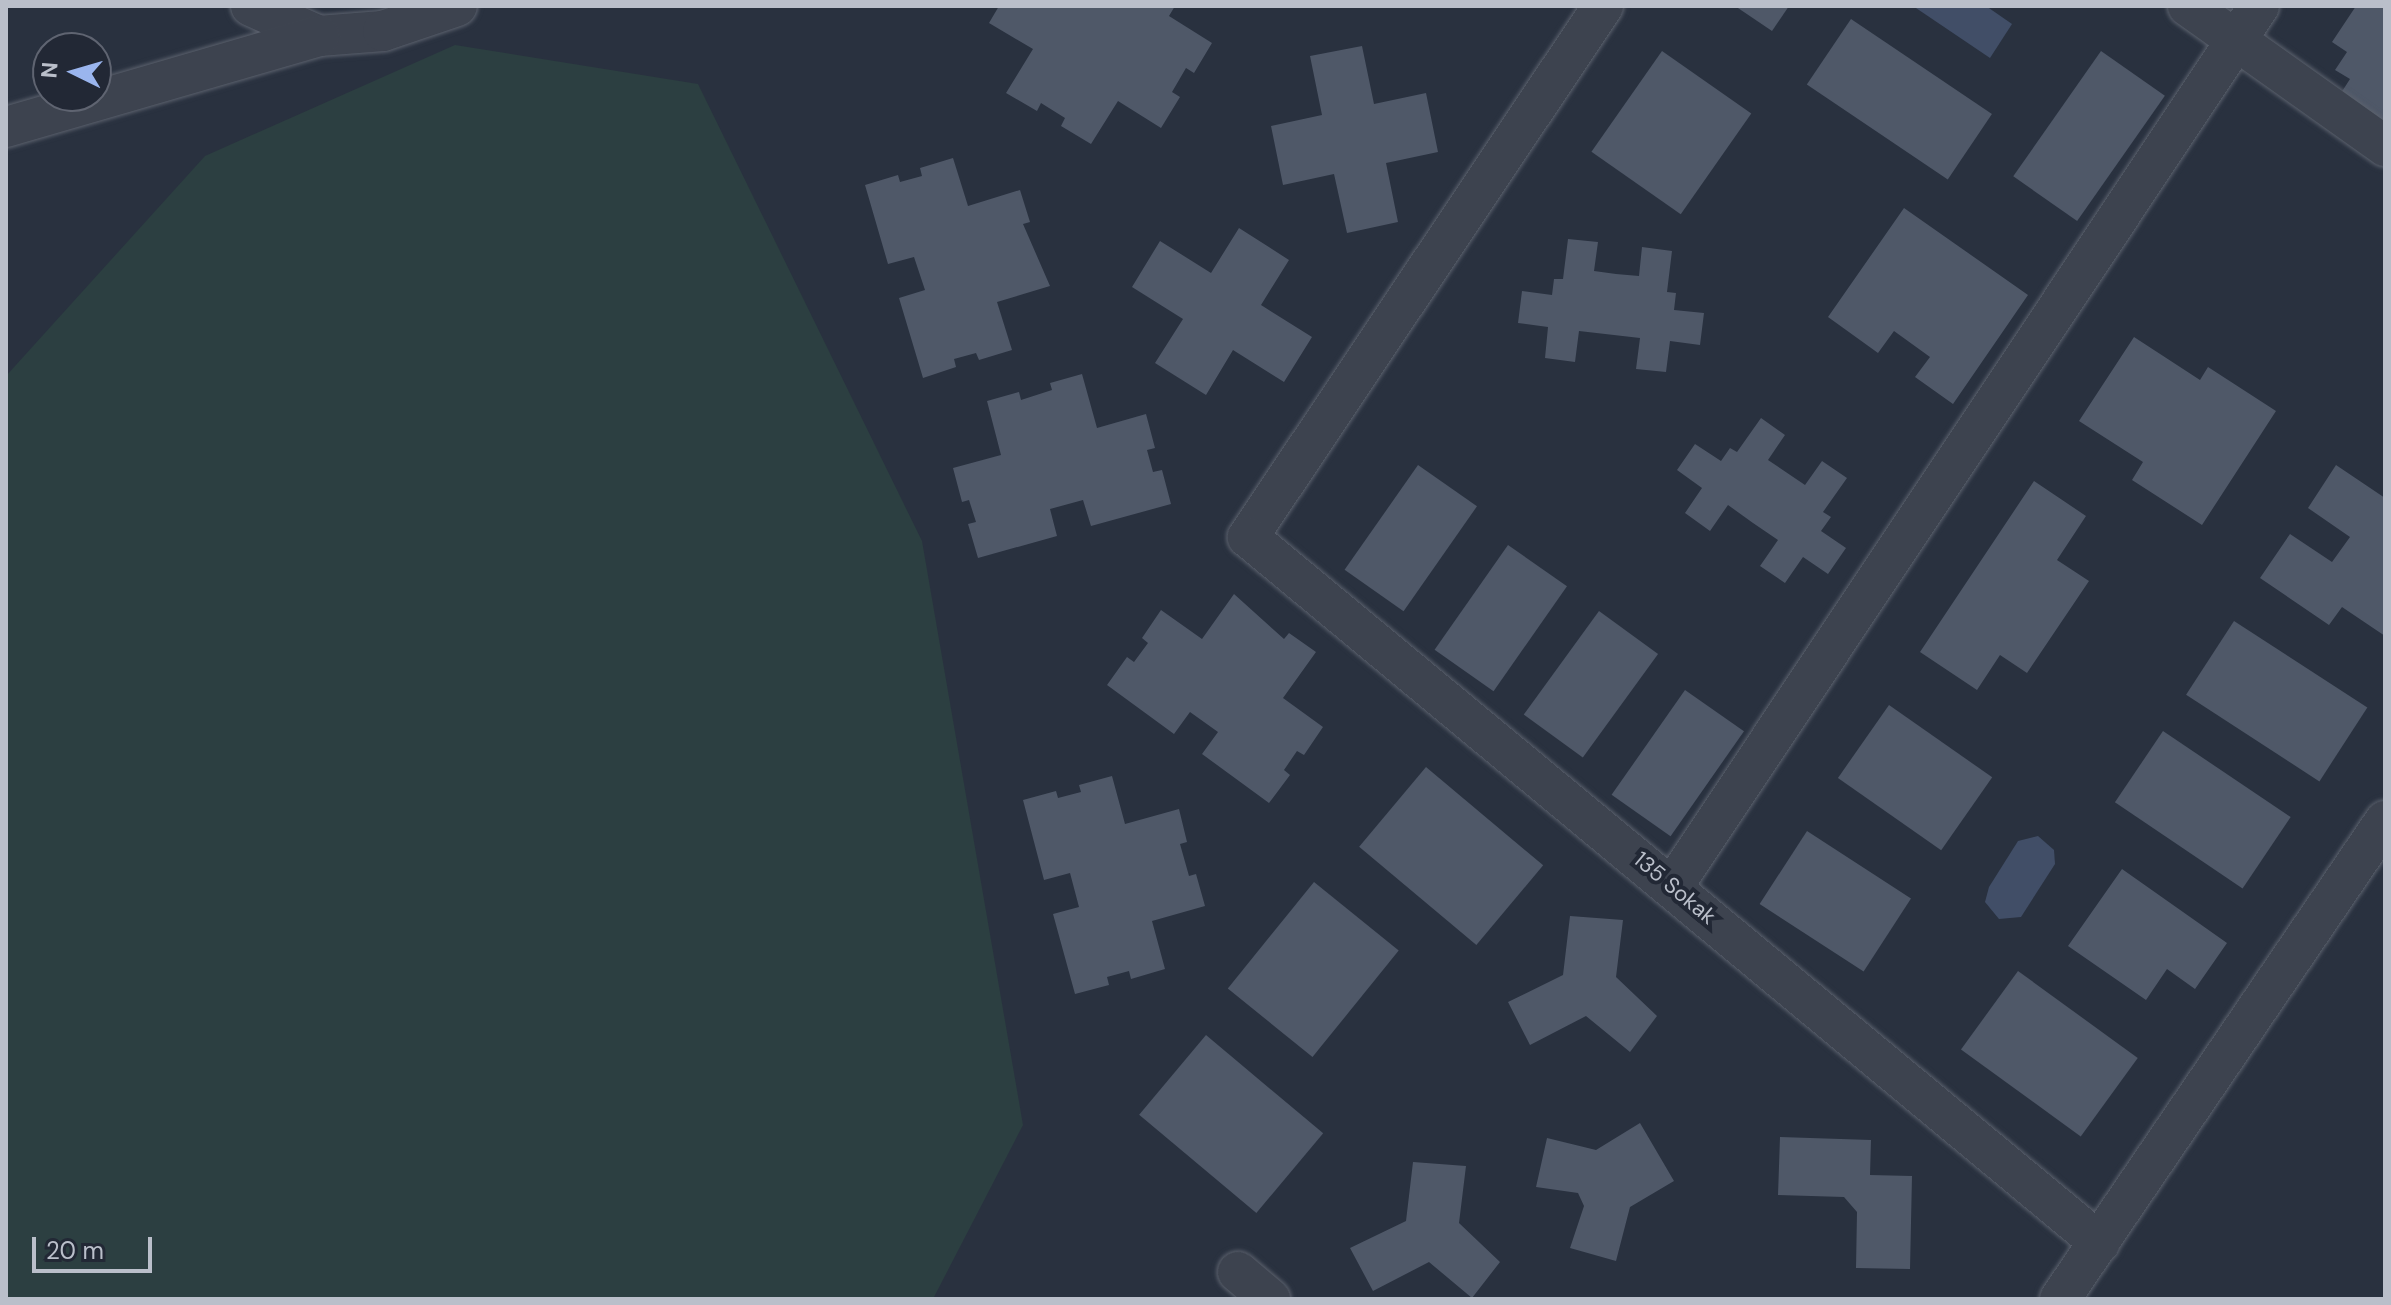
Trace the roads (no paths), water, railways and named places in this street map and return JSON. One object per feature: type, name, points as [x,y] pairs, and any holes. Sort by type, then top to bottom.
[{"type":"street","points":[[251,6],[319,36]]},
{"type":"street","points":[[6,127],[319,36],[383,31],[457,6]]},
{"type":"street","name":"135 Sokak","points":[[1603,6],[1248,537],[1673,886],[2100,1243]]},
{"type":"street","points":[[2188,6],[2385,146]]},
{"type":"street","points":[[1673,886],[2259,6]]},
{"type":"street","points":[[2060,1299],[2385,821]]},
{"type":"street","points":[[1238,1272],[1270,1299]]},
{"type":"water","points":[[1913,6],[1986,6],[2012,24],[1990,58]]},
{"type":"water","points":[[2038,836],[2054,850],[2055,864],[2021,917],[1999,919],[1985,902],[1989,887],[2018,841]]}]
